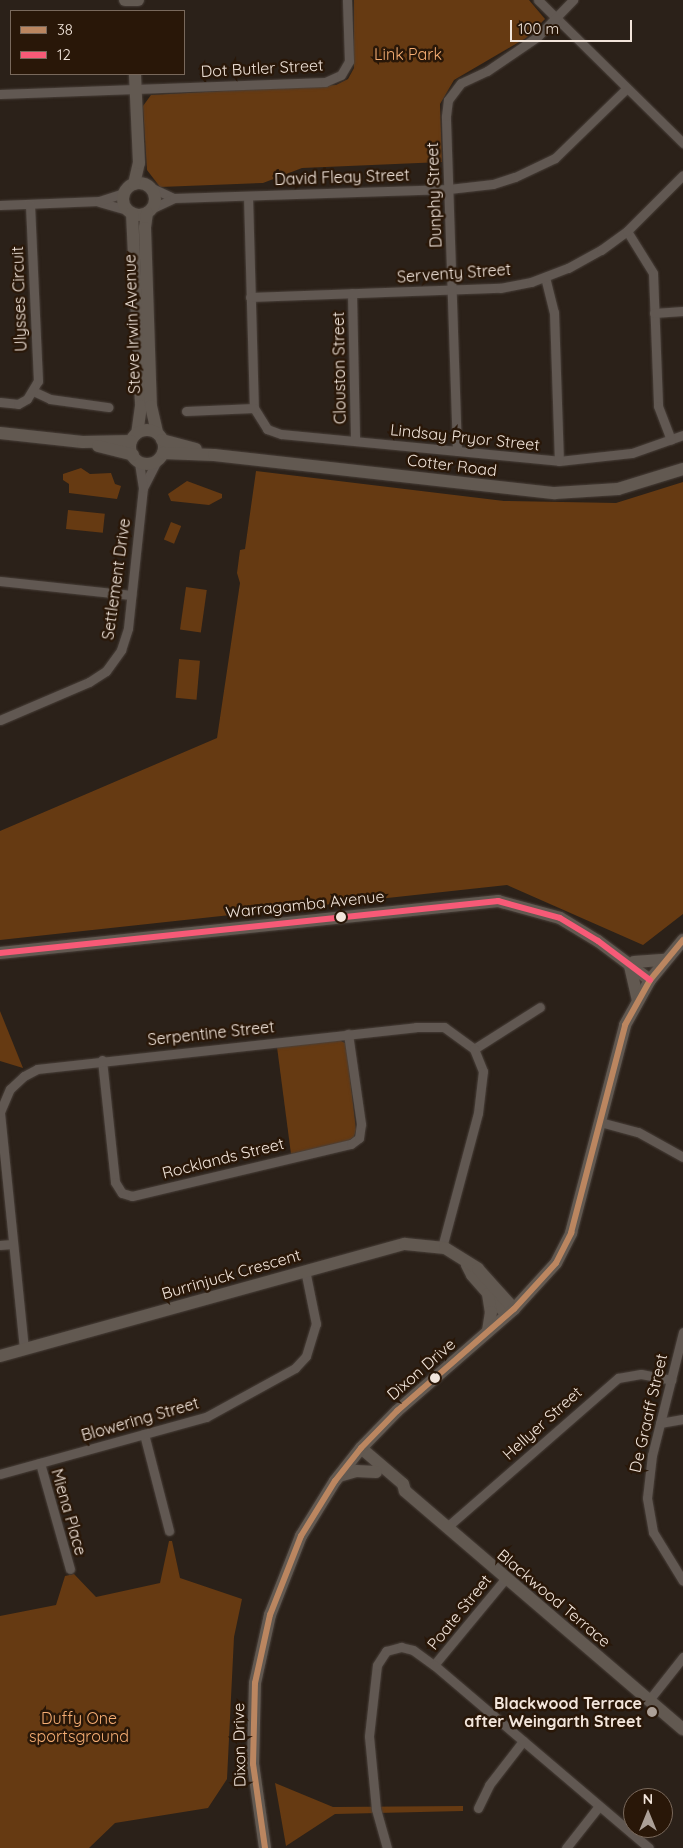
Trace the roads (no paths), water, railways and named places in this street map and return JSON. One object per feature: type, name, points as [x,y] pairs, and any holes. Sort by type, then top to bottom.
[{"type":"main road","points":[[125,0],[139,0]]},
{"type":"main road","points":[[135,75],[139,187]]},
{"type":"main road","name":"Steve Irwin Avenue","points":[[136,458],[134,437],[141,406],[130,212],[123,202],[139,187],[155,197],[145,228],[152,406],[159,436],[160,457]]},
{"type":"main road","points":[[130,212],[150,210]]},
{"type":"main road","name":"Cotter Road","points":[[134,437],[147,430],[214,455]]},
{"type":"main road","points":[[0,433],[83,442],[136,458]]},
{"type":"main road","points":[[83,442],[134,437]]},
{"type":"main road","name":"Cotter Road","points":[[136,458],[214,455],[555,493],[618,489],[683,469]]},
{"type":"main road","name":"Warragamba Avenue","points":[[0,953],[498,901],[560,918],[604,945],[651,978]]},
{"type":"main road","name":"Dixon Drive","points":[[265,1848],[259,1824],[252,1740],[255,1683],[262,1647],[275,1600],[294,1552],[315,1511],[358,1451],[377,1431],[510,1312],[531,1292],[556,1263],[571,1233],[620,1040],[638,1000],[651,978],[683,940]]},
{"type":"main road","points":[[638,1000],[632,964],[665,960]]},
{"type":"main road","name":"Burrinjuck Crescent","points":[[0,1356],[305,1270],[405,1244],[442,1247]]},
{"type":"main road","points":[[442,1247],[467,1265],[478,1269],[491,1290],[510,1312]]},
{"type":"main road","points":[[491,1290],[512,1293],[531,1292]]},
{"type":"main road","points":[[488,1331],[491,1312],[491,1290]]},
{"type":"main road","points":[[339,1476],[378,1468],[377,1431]]},
{"type":"main road","name":"Blackwood Terrace","points":[[358,1451],[378,1468],[397,1491],[405,1491],[683,1729]]},
{"type":"street","name":"Dot Butler Street","points":[[136,89],[325,82],[341,75],[349,61],[347,0]]},
{"type":"street","points":[[538,0],[683,143]]},
{"type":"street","name":"Dunphy Street","points":[[457,451],[446,116],[451,94],[461,83],[515,54],[556,18],[573,0]]},
{"type":"street","name":"David Fleay Street","points":[[139,187],[174,198],[471,188],[515,177],[555,158],[627,88]]},
{"type":"street","points":[[0,94],[136,89]]},
{"type":"street","name":"Serventy Street","points":[[250,298],[500,288],[545,277],[590,258],[628,231],[683,175]]},
{"type":"street","points":[[0,205],[99,202],[139,187]]},
{"type":"street","points":[[186,410],[254,408],[248,196]]},
{"type":"street","name":"David Fleay Street","points":[[150,210],[174,198]]},
{"type":"street","points":[[99,202],[130,212]]},
{"type":"street","name":"Ulysses Circuit","points":[[30,204],[38,381],[33,391]]},
{"type":"street","points":[[628,231],[653,273],[658,406],[671,440]]},
{"type":"street","points":[[545,277],[554,312],[559,461]]},
{"type":"street","name":"Clouston Street","points":[[352,293],[355,441]]},
{"type":"street","points":[[654,313],[683,311]]},
{"type":"street","points":[[0,402],[18,404],[33,391],[50,400],[108,407]]},
{"type":"street","name":"Lindsay Pryor Street","points":[[254,408],[267,429],[281,434],[559,461],[632,453],[683,435]]},
{"type":"street","name":"Settlement Drive","points":[[143,488],[160,457]]},
{"type":"street","name":"Settlement Drive","points":[[0,720],[89,682],[106,671],[125,640],[143,488],[136,458]]},
{"type":"street","points":[[0,581],[131,595]]},
{"type":"street","points":[[442,1247],[478,1113],[484,1071],[474,1049],[540,1007]]},
{"type":"street","name":"Serpentine Street","points":[[24,1349],[0,1132],[0,1112],[10,1089],[24,1076],[37,1069],[102,1060],[348,1034],[444,1028],[474,1049]]},
{"type":"street","name":"Rocklands Street","points":[[102,1060],[115,1182],[122,1193],[132,1196],[351,1144],[359,1138],[360,1124],[348,1034]]},
{"type":"street","points":[[600,1122],[638,1132],[683,1157]]},
{"type":"street","points":[[0,1245],[12,1244]]},
{"type":"street","name":"Blowering Street","points":[[0,1474],[206,1417],[295,1368],[306,1356],[316,1324],[305,1270]]},
{"type":"street","name":"De Graaff Street","points":[[683,1332],[647,1479],[649,1518],[664,1553],[683,1580]]},
{"type":"street","name":"Hellyer Street","points":[[447,1528],[618,1378],[641,1374],[671,1380]]},
{"type":"street","points":[[660,1423],[683,1420]]},
{"type":"street","points":[[144,1434],[169,1531]]},
{"type":"street","name":"Miena Place","points":[[40,1463],[70,1569]]},
{"type":"street","name":"Poate Street","points":[[434,1665],[506,1578]]},
{"type":"street","points":[[387,1848],[376,1809],[369,1736],[377,1665],[386,1651],[400,1647],[413,1650],[434,1665],[648,1848]]},
{"type":"street","points":[[649,1700],[683,1658]]},
{"type":"street","points":[[478,1808],[489,1785],[523,1741]]},
{"type":"street","points":[[566,1848],[599,1806]]},
{"type":"place","name":"Blackwood Terrace after Weingarth Street","points":[[652,1712]]},
{"type":"park label","name":"Link Park","points":[[408,54]]},
{"type":"park label","name":"Duffy One sportsground","points":[[79,1727]]}]
